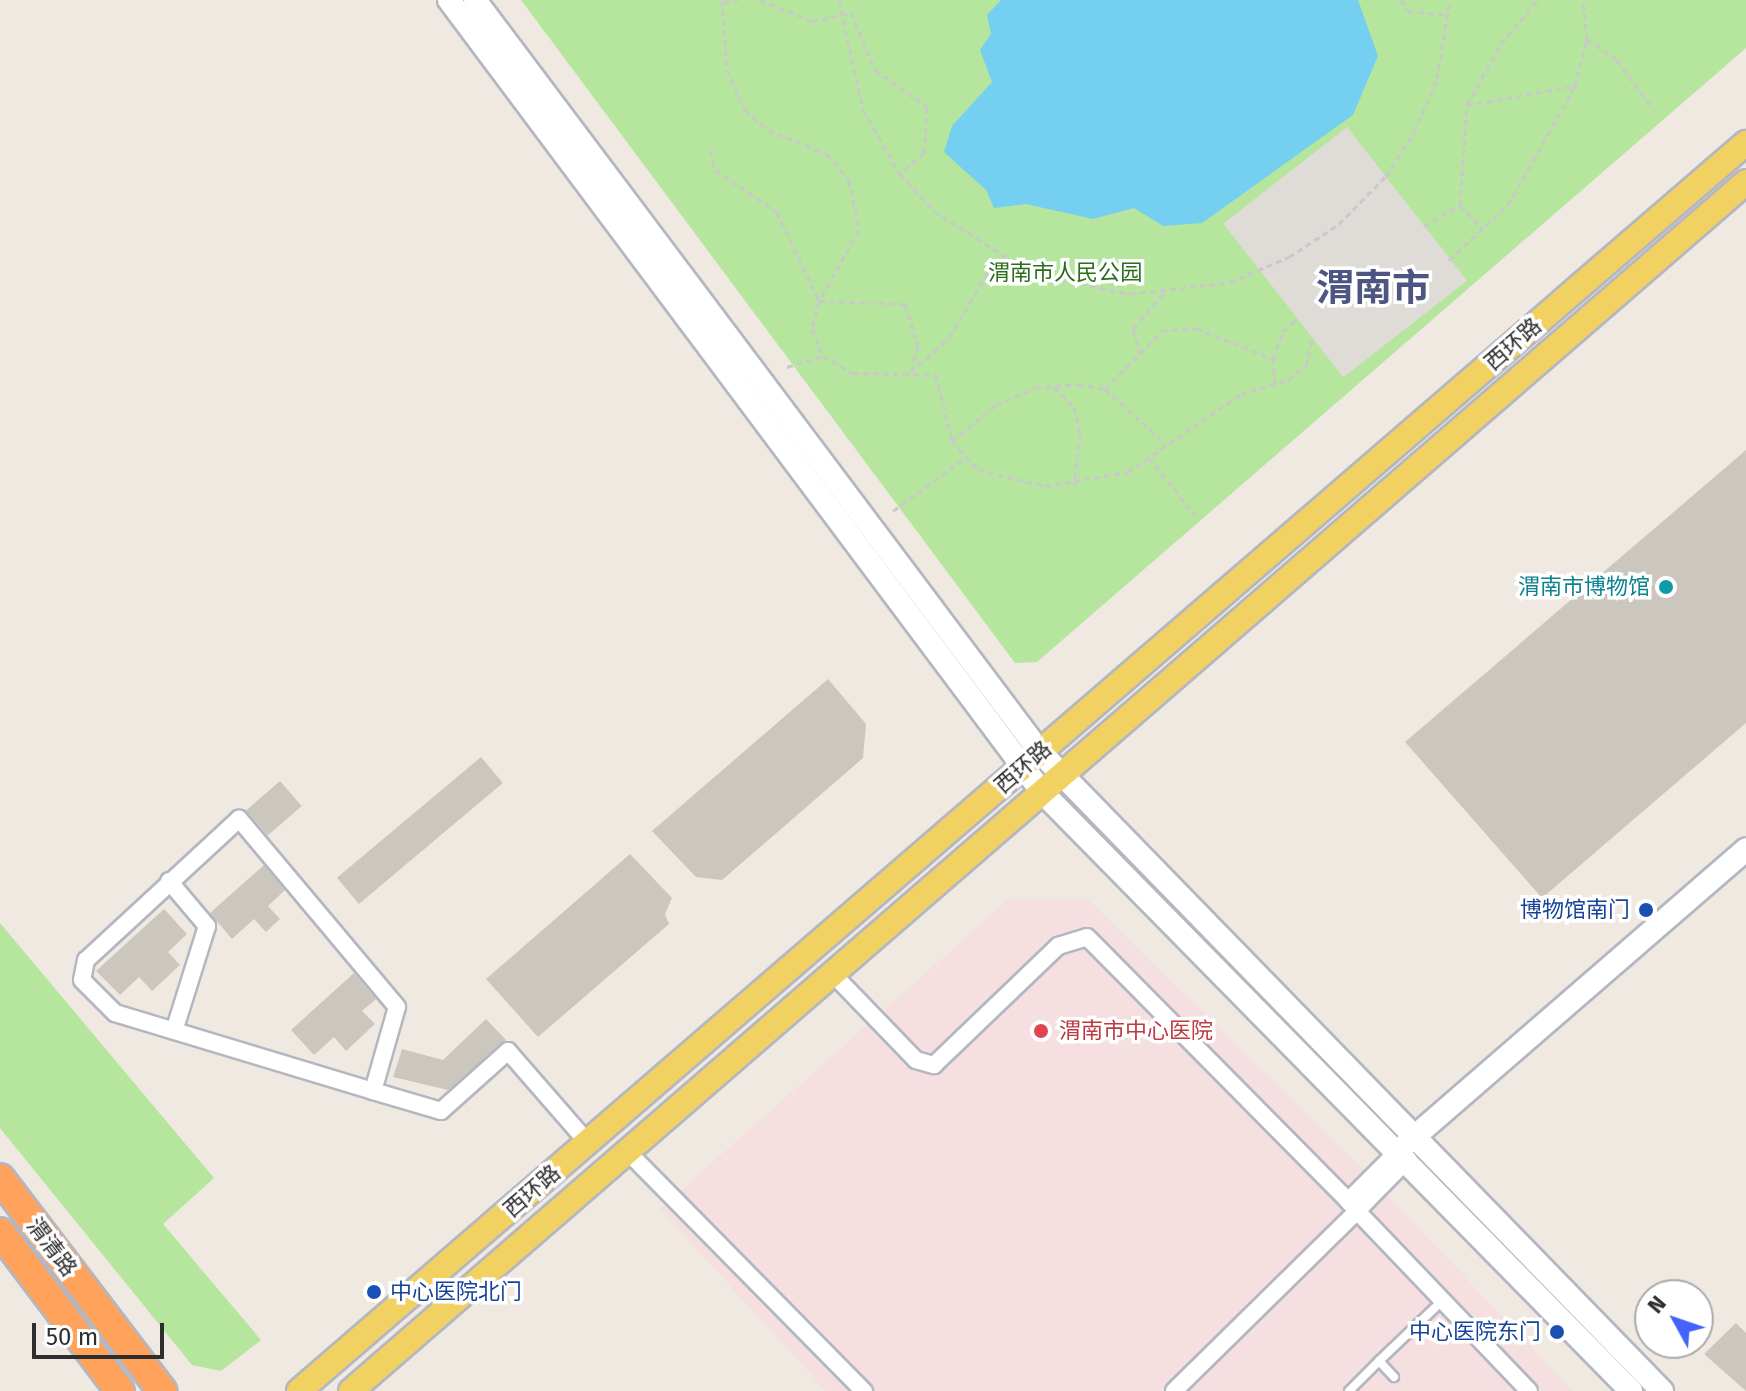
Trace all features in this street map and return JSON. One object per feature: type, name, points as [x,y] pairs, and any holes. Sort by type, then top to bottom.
[{"type":"highway","name":"渭清路","points":[[0,1178],[162,1391]]},
{"type":"highway","name":"渭清路","points":[[0,1232],[120,1391]]},
{"type":"main road","points":[[449,0],[1051,784],[1411,1148],[1662,1391]]},
{"type":"main road","points":[[475,0],[1032,760]]},
{"type":"main road","name":"西环路","points":[[299,1391],[1746,143]]},
{"type":"main road","name":"西环路","points":[[351,1391],[830,971],[1051,784],[1746,182]]},
{"type":"main road","points":[[1411,1148],[1746,849]]},
{"type":"main road","points":[[1411,1148],[1746,868]]},
{"type":"main road","points":[[1411,1148],[1631,1391]]},
{"type":"street","points":[[373,1091],[397,1007],[239,819],[100,941],[82,980],[115,1013],[373,1091],[441,1111],[508,1051],[588,1143]]},
{"type":"street","points":[[169,881],[207,926],[174,1031]]},
{"type":"street","points":[[830,971],[916,1060],[934,1065],[1058,946],[1087,937],[1443,1300],[1524,1389]]},
{"type":"street","points":[[1174,1391],[1411,1148]]},
{"type":"street","points":[[626,1150],[864,1391]]},
{"type":"lane","points":[[1355,1389],[1379,1361],[1443,1300]]},
{"type":"lane","points":[[1379,1361],[1394,1377]]},
{"type":"path","points":[[738,0],[723,1],[727,70],[745,110],[768,130],[827,154],[849,180],[855,245],[819,301],[812,329],[823,356],[853,373],[936,375],[952,441],[978,470],[1073,486],[1128,472],[1241,394],[1275,384],[1306,366],[1312,339]]},
{"type":"path","points":[[760,0],[812,21],[851,13],[875,70],[927,107],[924,153],[900,174]]},
{"type":"path","points":[[839,0],[839,15],[859,98],[900,174],[952,227],[997,257],[1073,285],[1164,293],[1269,266],[1362,202],[1427,106],[1450,15],[1450,0]]},
{"type":"path","points":[[1401,0],[1408,11],[1450,15]]},
{"type":"path","points":[[1482,229],[1460,205],[1467,105],[1501,44],[1538,0]]},
{"type":"path","points":[[1449,260],[1508,205],[1575,86],[1587,39],[1583,0]]},
{"type":"path","points":[[1587,39],[1617,60],[1653,109]]},
{"type":"path","points":[[1467,105],[1575,86]]},
{"type":"path","points":[[710,150],[715,170],[777,212],[819,301]]},
{"type":"path","points":[[1424,226],[1460,205]]},
{"type":"path","points":[[911,372],[949,338],[997,257]]},
{"type":"path","points":[[1140,354],[1133,328],[1164,293]]},
{"type":"path","points":[[819,301],[905,304],[918,346],[911,372]]},
{"type":"path","points":[[1275,384],[1273,359],[1283,331],[1297,319]]},
{"type":"path","points":[[1105,389],[1162,331],[1196,328],[1273,359]]},
{"type":"path","points":[[787,367],[823,356]]},
{"type":"path","points":[[952,441],[996,405],[1054,387],[1105,389],[1167,445]]},
{"type":"path","points":[[1054,387],[1074,407],[1080,433],[1073,486]]},
{"type":"path","points":[[893,511],[966,457]]},
{"type":"path","points":[[1149,457],[1195,516]]},
{"type":"shaded area","points":[[1347,127],[1467,281],[1343,377],[1223,224]]},
{"type":"shaded area","name":"渭南市中心医院","points":[[1009,899],[1088,900],[1355,1161],[1573,1391],[826,1391],[660,1209]]},
{"type":"green space","name":"渭南市人民公园","points":[[521,0],[1746,0],[1746,48],[1037,662],[1015,663]]},
{"type":"green space","points":[[0,923],[214,1178],[163,1224],[261,1340],[221,1371],[192,1365],[0,1128]]},
{"type":"water","points":[[1001,0],[1358,0],[1378,56],[1353,115],[1202,223],[1163,226],[1134,208],[1093,219],[1026,204],[994,208],[986,190],[944,152],[952,126],[992,82],[980,50],[991,34],[987,15]]},
{"type":"building","name":"渭南市博物馆","points":[[1746,450],[1746,723],[1542,898],[1405,742]]},
{"type":"building","points":[[828,679],[866,724],[863,758],[722,880],[696,877],[652,831]]},
{"type":"building","points":[[481,757],[503,783],[359,904],[337,878]]},
{"type":"building","points":[[280,781],[302,806],[268,835],[246,811]]},
{"type":"building","points":[[630,854],[672,898],[665,914],[669,924],[538,1037],[486,979]]},
{"type":"building","points":[[264,865],[285,890],[268,906],[280,919],[266,932],[254,919],[232,939],[210,913]]},
{"type":"building","points":[[164,909],[187,934],[168,952],[180,965],[152,991],[139,977],[120,995],[96,971]]},
{"type":"building","points":[[354,973],[376,999],[362,1011],[375,1024],[346,1051],[334,1037],[314,1055],[291,1030]]},
{"type":"building","points":[[486,1019],[506,1040],[448,1090],[393,1077],[402,1049],[443,1060]]},
{"type":"building","points":[[1736,1323],[1746,1333],[1746,1391],[1710,1359],[1714,1359],[1714,1344]]},
{"type":"place","name":"渭南市博物馆","points":[[1666,587]]},
{"type":"place","name":"博物馆南门","points":[[1646,910]]},
{"type":"place","name":"渭南市中心医院","points":[[1041,1031]]},
{"type":"place","name":"中心医院北门","points":[[374,1292]]},
{"type":"place","name":"中心医院东门","points":[[1557,1332]]},
{"type":"district","name":"渭南市","points":[[1373,289]]}]
